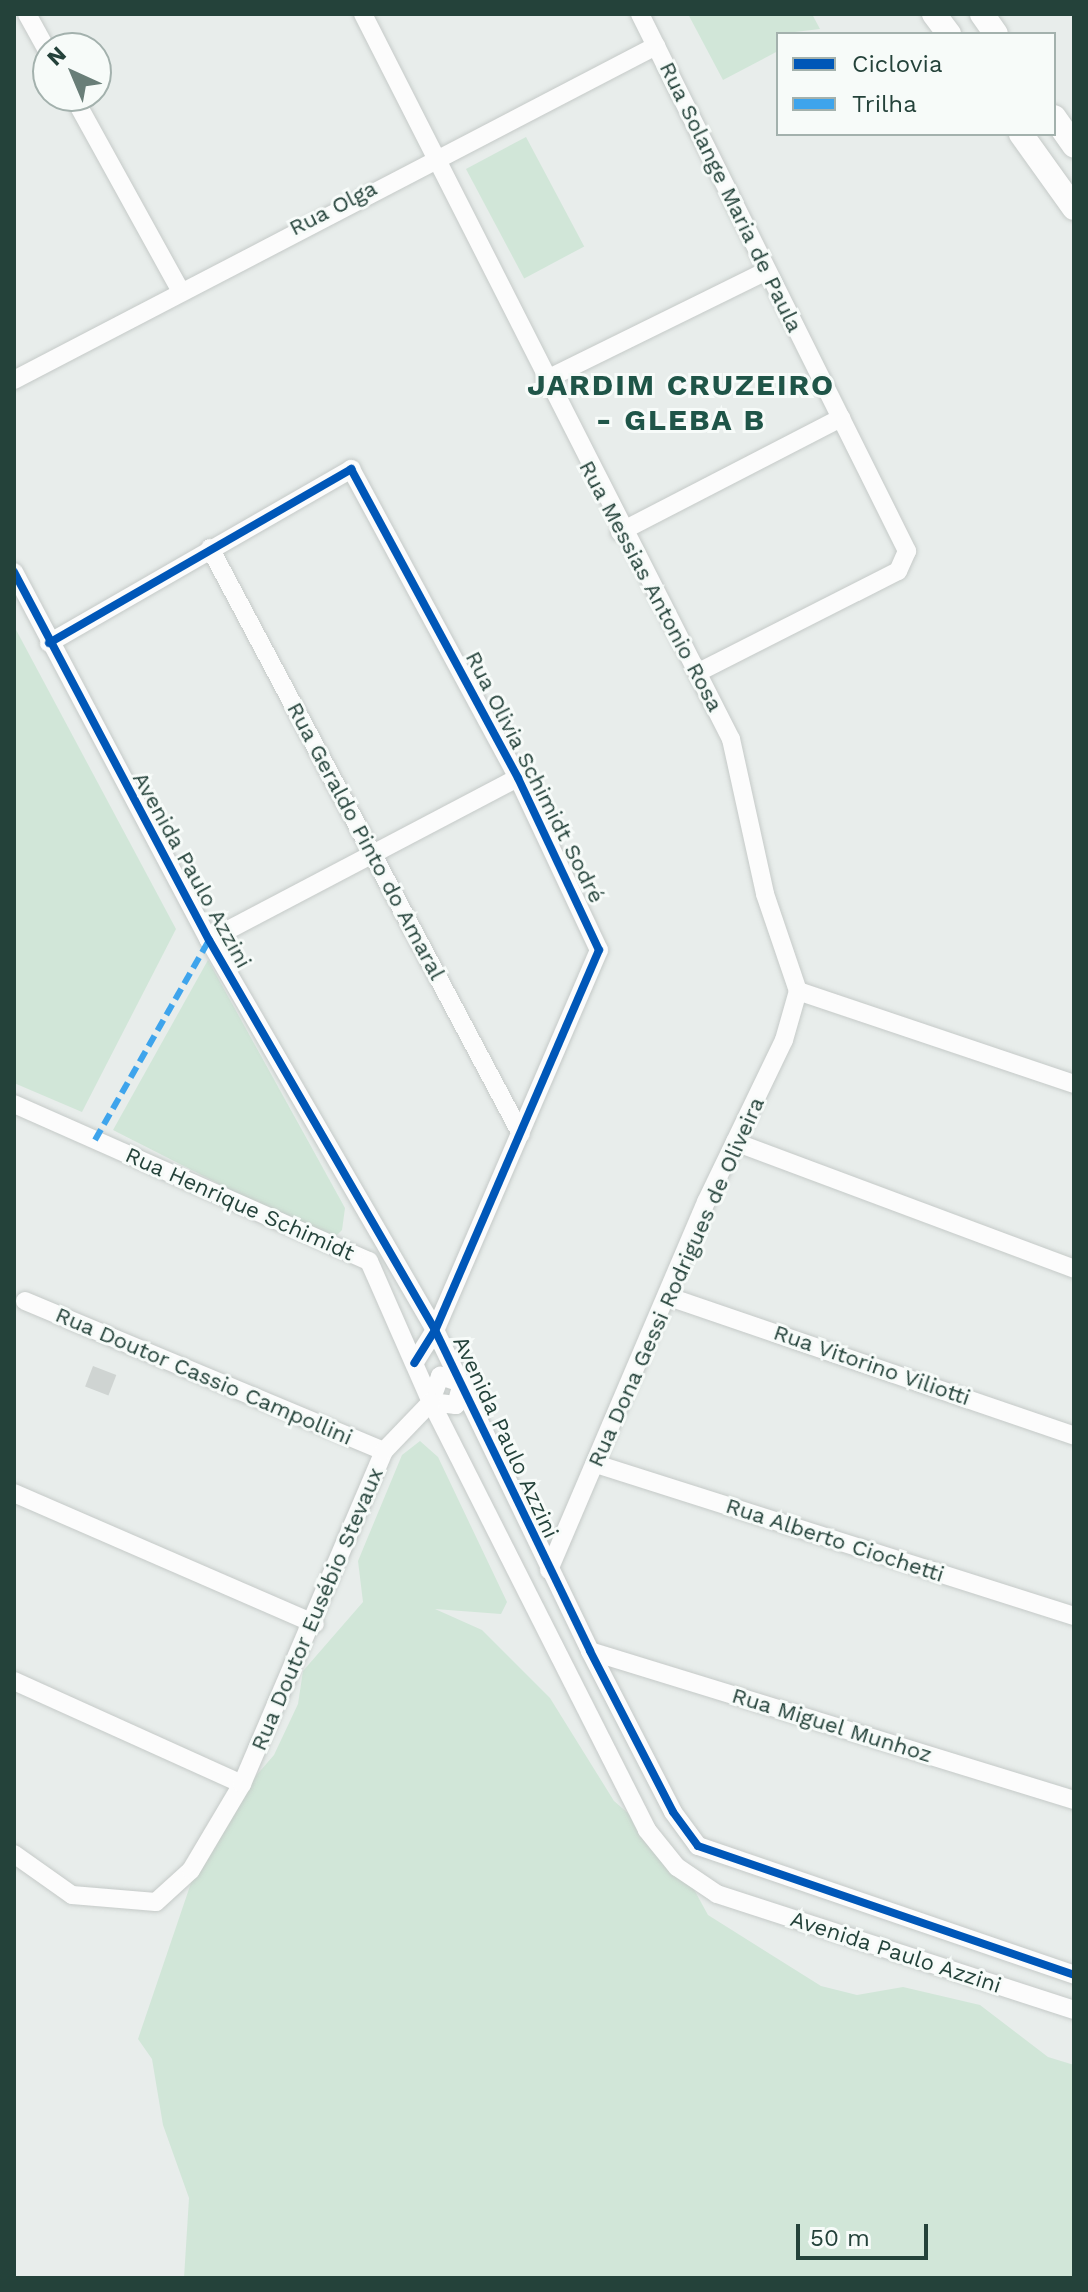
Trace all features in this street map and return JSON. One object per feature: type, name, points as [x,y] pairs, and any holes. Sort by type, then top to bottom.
[{"type":"main road","points":[[934,14],[948,32]]},
{"type":"main road","points":[[982,14],[995,32]]},
{"type":"main road","points":[[1056,120],[1074,146]]},
{"type":"main road","points":[[1022,136],[1074,208]]},
{"type":"street","points":[[27,14],[37,32]]},
{"type":"street","name":"Rua Messias Antonio Rosa","points":[[363,14],[438,154],[620,532],[731,739],[765,894],[798,991]]},
{"type":"street","name":"Rua Solange Maria de Paula","points":[[640,14],[907,551],[898,571],[697,673]]},
{"type":"street","name":"Rua Olga","points":[[14,380],[179,288],[656,46]]},
{"type":"street","points":[[82,112],[179,288]]},
{"type":"street","points":[[545,380],[767,271]]},
{"type":"street","points":[[620,532],[841,418]]},
{"type":"street","name":"Rua Olivia Schimidt Sodré","points":[[210,548],[351,469],[518,778],[599,950],[435,1330],[414,1363]]},
{"type":"street","points":[[49,643],[210,548]]},
{"type":"street","name":"Rua Geraldo Pinto do Amaral","points":[[210,548],[521,1134]]},
{"type":"street","name":"Avenida Paulo Azzini","points":[[14,572],[209,940],[374,1234],[391,1254],[435,1330],[590,1651],[673,1812],[698,1846],[1074,1975]]},
{"type":"street","points":[[209,940],[518,778]]},
{"type":"street","points":[[798,991],[1074,1084]]},
{"type":"street","name":"Rua Dona Gessi Rodrigues de Oliveira","points":[[549,1570],[735,1142],[784,1040],[798,991]]},
{"type":"street","name":"Rua Henrique Schimidt","points":[[14,1104],[369,1261],[431,1402]]},
{"type":"street","points":[[735,1142],[1074,1269]]},
{"type":"street","points":[[374,1234],[369,1261],[391,1254]]},
{"type":"street","name":"Rua Vitorino Viliotti","points":[[669,1297],[1074,1436]]},
{"type":"street","name":"Rua Doutor Cassio Campollini","points":[[25,1301],[384,1451]]},
{"type":"street","points":[[431,1402],[456,1405],[462,1383]]},
{"type":"street","name":"Avenida Paulo Azzini","points":[[431,1402],[647,1830],[677,1867],[717,1894],[1074,2010]]},
{"type":"street","name":"Rua Doutor Eusébio Stevaux","points":[[14,1854],[72,1895],[156,1902],[191,1870],[242,1784],[315,1624],[384,1451],[431,1402]]},
{"type":"street","name":"Rua Alberto Ciochetti","points":[[596,1464],[1074,1616]]},
{"type":"street","points":[[14,1493],[315,1624]]},
{"type":"street","name":"Rua Miguel Munhoz","points":[[590,1651],[1074,1800]]},
{"type":"street","points":[[14,1681],[242,1784]]},
{"type":"green space","points":[[688,14],[812,14],[820,29],[776,32],[776,52],[723,80]]},
{"type":"green space","points":[[526,137],[584,246],[524,278],[466,169]]},
{"type":"green space","points":[[14,626],[176,929],[82,1112],[14,1083]]},
{"type":"green space","points":[[208,960],[345,1208],[342,1230],[331,1241],[113,1130]]},
{"type":"green space","points":[[420,1441],[438,1457],[507,1602],[501,1614],[435,1609],[482,1630],[550,1698],[614,1801],[674,1853],[708,1915],[821,1986],[857,1995],[903,1987],[980,2005],[1048,2057],[1074,2065],[1074,2278],[184,2278],[189,2198],[163,2125],[152,2059],[138,2039],[209,1830],[274,1755],[298,1704],[303,1671],[363,1602],[358,1561],[402,1455]]},
{"type":"building","points":[[93,1366],[116,1375],[108,1395],[85,1387]]},
{"type":"marked path","points":[[95,1140],[209,940]]},
{"type":"cycle path","points":[[49,643],[351,469],[518,778],[599,950],[435,1330],[414,1363]]},
{"type":"cycle path","points":[[14,572],[209,940],[435,1330],[590,1651],[673,1812],[698,1846],[1074,1975]]},
{"type":"district","name":"JARDIM CRUZEIRO - GLEBA B","points":[[681,402]]}]
